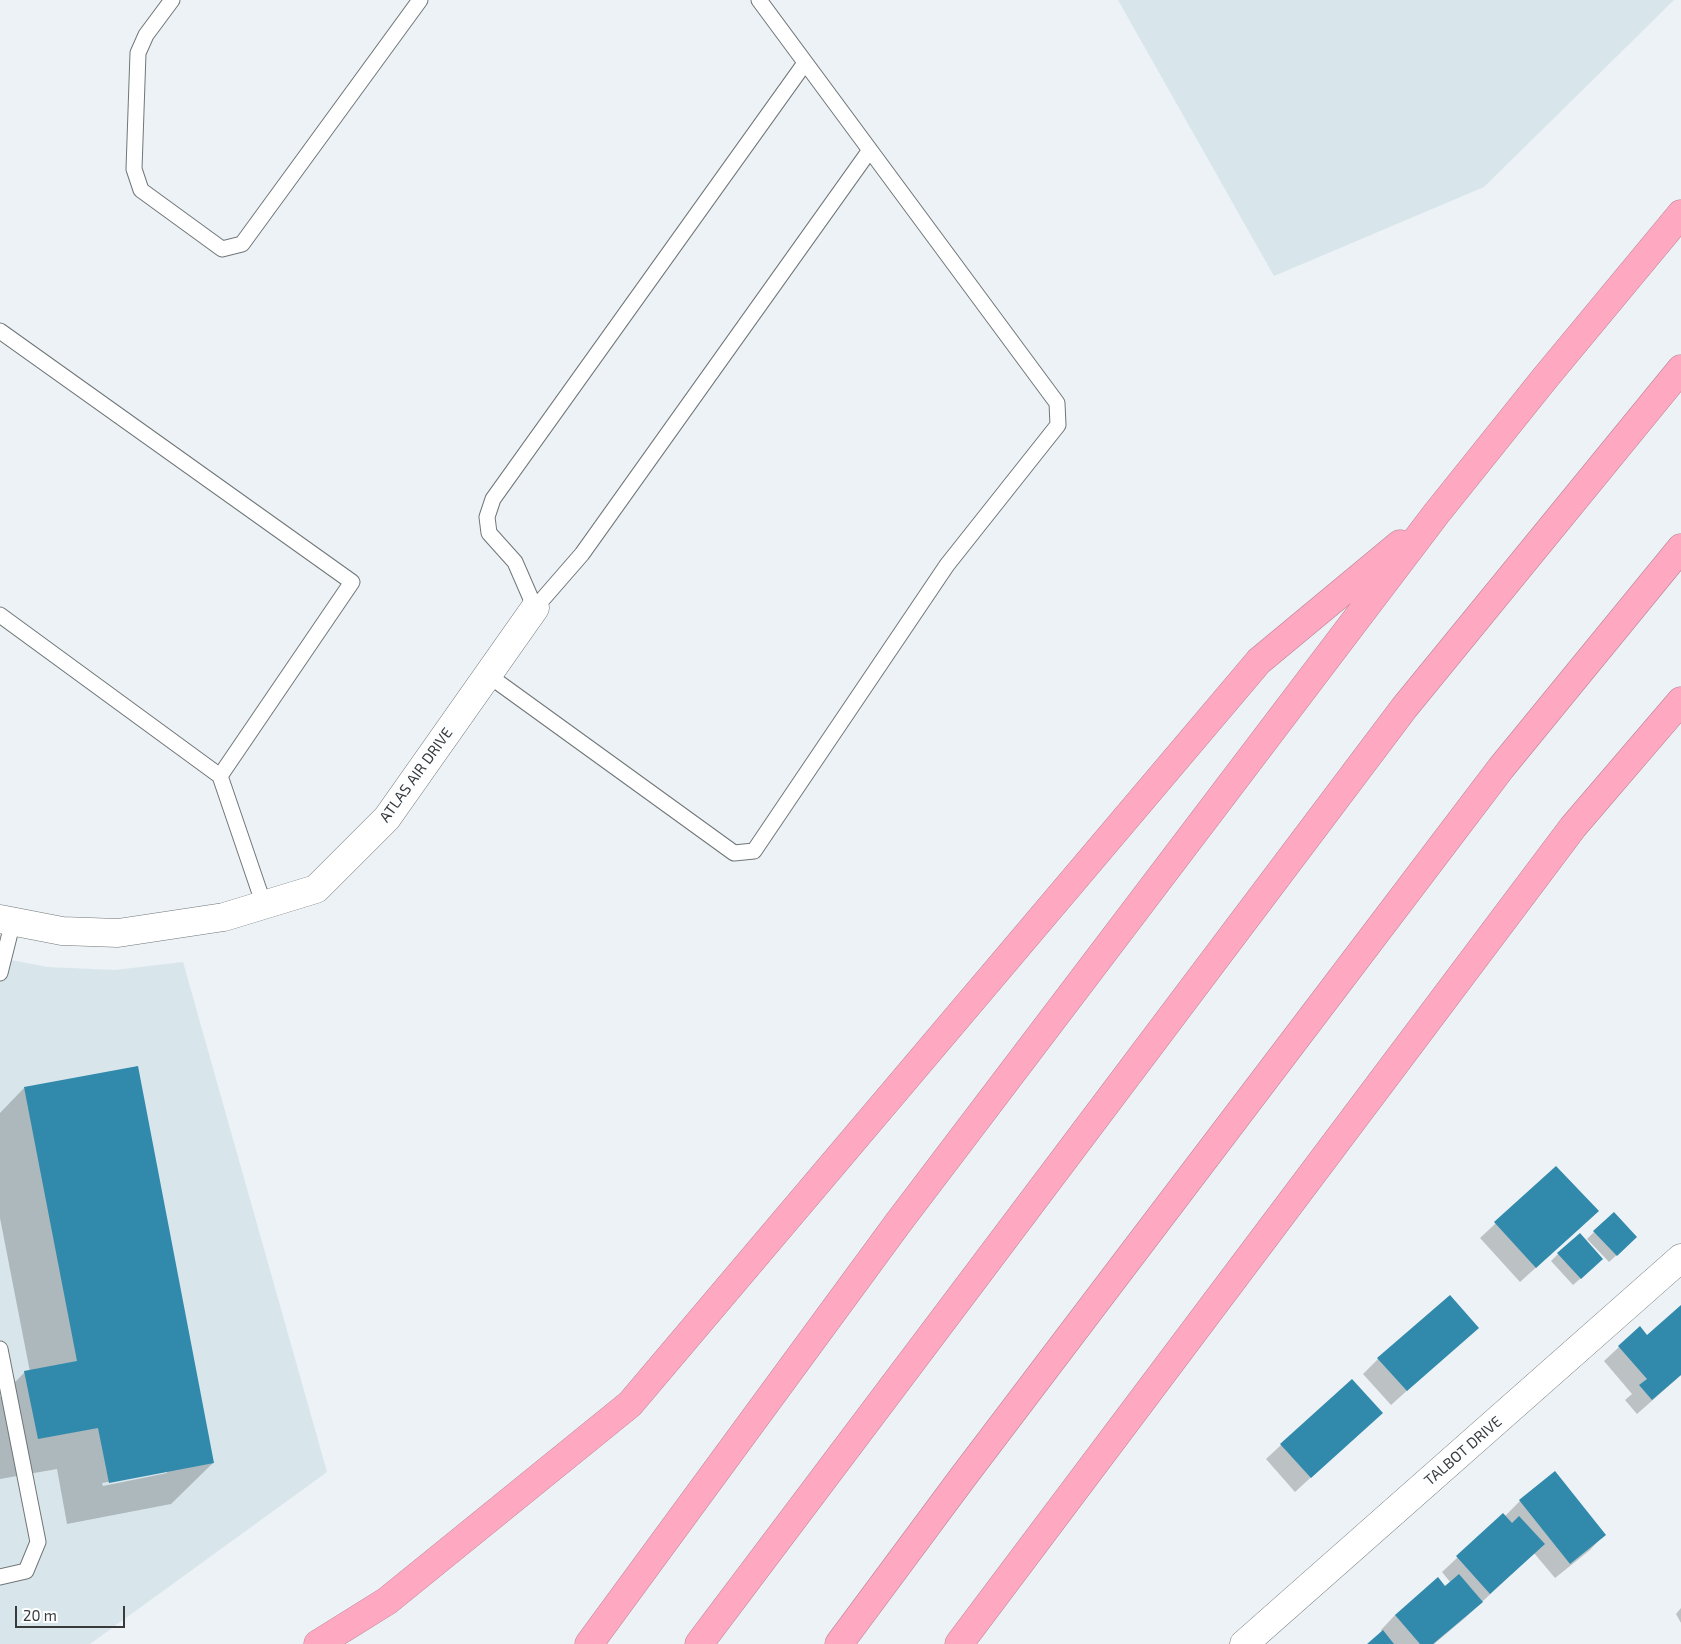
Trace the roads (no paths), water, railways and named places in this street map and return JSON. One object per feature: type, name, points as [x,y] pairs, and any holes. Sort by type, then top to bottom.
[{"type":"highway","points":[[589,1644],[898,1223],[1436,514],[1681,214]]},
{"type":"highway","points":[[699,1644],[1404,708],[1681,369]]},
{"type":"highway","points":[[318,1644],[387,1601],[630,1404],[1259,661],[1436,514]]},
{"type":"highway","points":[[839,1644],[1501,768],[1681,548]]},
{"type":"highway","points":[[958,1644],[1573,827],[1681,701]]},
{"type":"street","name":"ATLAS AIR DRIVE","points":[[6,920],[62,931],[118,933],[224,917],[316,889],[387,818],[535,608]]},
{"type":"street","name":"TALBOT DRIVE","points":[[1244,1644],[1681,1258]]},
{"type":"lane","points":[[172,0],[146,35],[138,53],[134,169],[142,190],[222,249],[242,244],[420,0]]},
{"type":"lane","points":[[488,675],[734,853],[754,850],[947,565],[1058,425],[1057,403],[759,0]]},
{"type":"lane","points":[[805,63],[493,499],[487,517],[489,533],[515,562],[535,608],[582,554],[870,150]]},
{"type":"lane","points":[[0,331],[352,582],[220,776]]},
{"type":"lane","points":[[0,615],[220,776],[264,905]]},
{"type":"lane","points":[[0,973],[6,920]]},
{"type":"lane","points":[[0,1349],[38,1542],[26,1571],[0,1577]]}]
